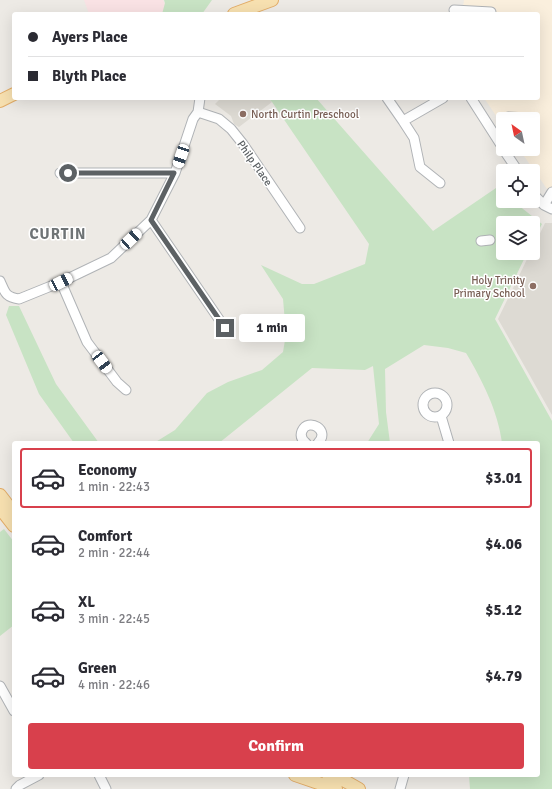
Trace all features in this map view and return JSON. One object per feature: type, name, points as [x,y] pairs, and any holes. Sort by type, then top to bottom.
[{"type":"main road","points":[[239,12],[272,0]]},
{"type":"main road","points":[[0,100],[12,95]]},
{"type":"main road","points":[[0,495],[12,511]]},
{"type":"main road","points":[[0,508],[12,523]]},
{"type":"main road","points":[[301,777],[336,789]]},
{"type":"main road","points":[[334,777],[345,781],[359,789]]},
{"type":"street","points":[[452,0],[453,12]]},
{"type":"street","points":[[453,12],[457,0]]},
{"type":"street","points":[[453,12],[491,12]]},
{"type":"street","points":[[0,281],[6,294],[12,298],[19,299],[61,282],[111,258],[151,220],[174,173],[193,119],[198,112],[200,100]]},
{"type":"street","points":[[388,100],[414,138],[420,167],[440,183]]},
{"type":"street","points":[[404,121],[440,100]]},
{"type":"street","points":[[474,100],[496,130]]},
{"type":"street","name":"Philp Place","points":[[198,112],[219,119],[231,129],[243,144],[300,228]]},
{"type":"street","points":[[60,173],[174,173]]},
{"type":"street","points":[[540,200],[548,207],[552,192]]},
{"type":"street","points":[[151,220],[225,328]]},
{"type":"street","points":[[61,282],[88,342],[117,382],[126,390]]},
{"type":"street","points":[[441,416],[448,441]]},
{"type":"street","points":[[303,441],[302,436],[304,429],[313,425],[318,427],[322,434],[320,441]]},
{"type":"street","points":[[0,686],[12,707]]},
{"type":"street","points":[[16,789],[20,785],[35,777]]},
{"type":"street","points":[[100,777],[106,789]]},
{"type":"street","points":[[400,789],[403,777]]},
{"type":"shaded area","points":[[84,0],[163,0],[168,12],[88,12]]},
{"type":"shaded area","points":[[464,0],[552,0],[552,196],[540,179],[540,164],[530,164],[524,156],[540,156],[540,112],[496,112],[496,116],[485,100],[540,100],[540,12],[462,12]]},
{"type":"shaded area","name":"North Curtin Preschool","points":[[219,100],[270,100],[272,102],[239,127],[234,124],[231,116],[215,104]]},
{"type":"shaded area","name":"Holy Trinity Primary School","points":[[545,223],[552,223],[552,415],[498,319],[527,260],[540,260],[540,233]]},
{"type":"green space","points":[[164,0],[212,0],[203,12],[163,12],[165,3]]},
{"type":"green space","points":[[270,100],[318,100],[433,231],[496,188],[496,208],[522,208],[532,216],[496,216],[496,260],[524,260],[495,319],[552,421],[552,789],[470,789],[469,777],[540,777],[540,441],[502,441],[493,408],[478,374],[466,353],[448,348],[424,345],[385,369],[386,412],[390,441],[368,441],[379,424],[373,366],[365,370],[312,368],[221,441],[157,441],[175,430],[207,393],[228,382],[262,370],[283,352],[286,334],[283,299],[261,265],[302,284],[314,284],[365,264],[369,244]]},
{"type":"green space","points":[[9,306],[19,306],[56,384],[98,441],[73,441],[39,394],[6,315]]},
{"type":"green space","points":[[4,529],[12,539],[12,627],[0,636],[0,532]]},
{"type":"place","name":"North Curtin Preschool","points":[[243,114]]},
{"type":"place","name":"Holy Trinity Primary School","points":[[533,286]]},
{"type":"district","name":"CURTIN","points":[[58,234]]},
{"type":"route","points":[[68,173],[174,173],[151,220],[225,328]]}]
